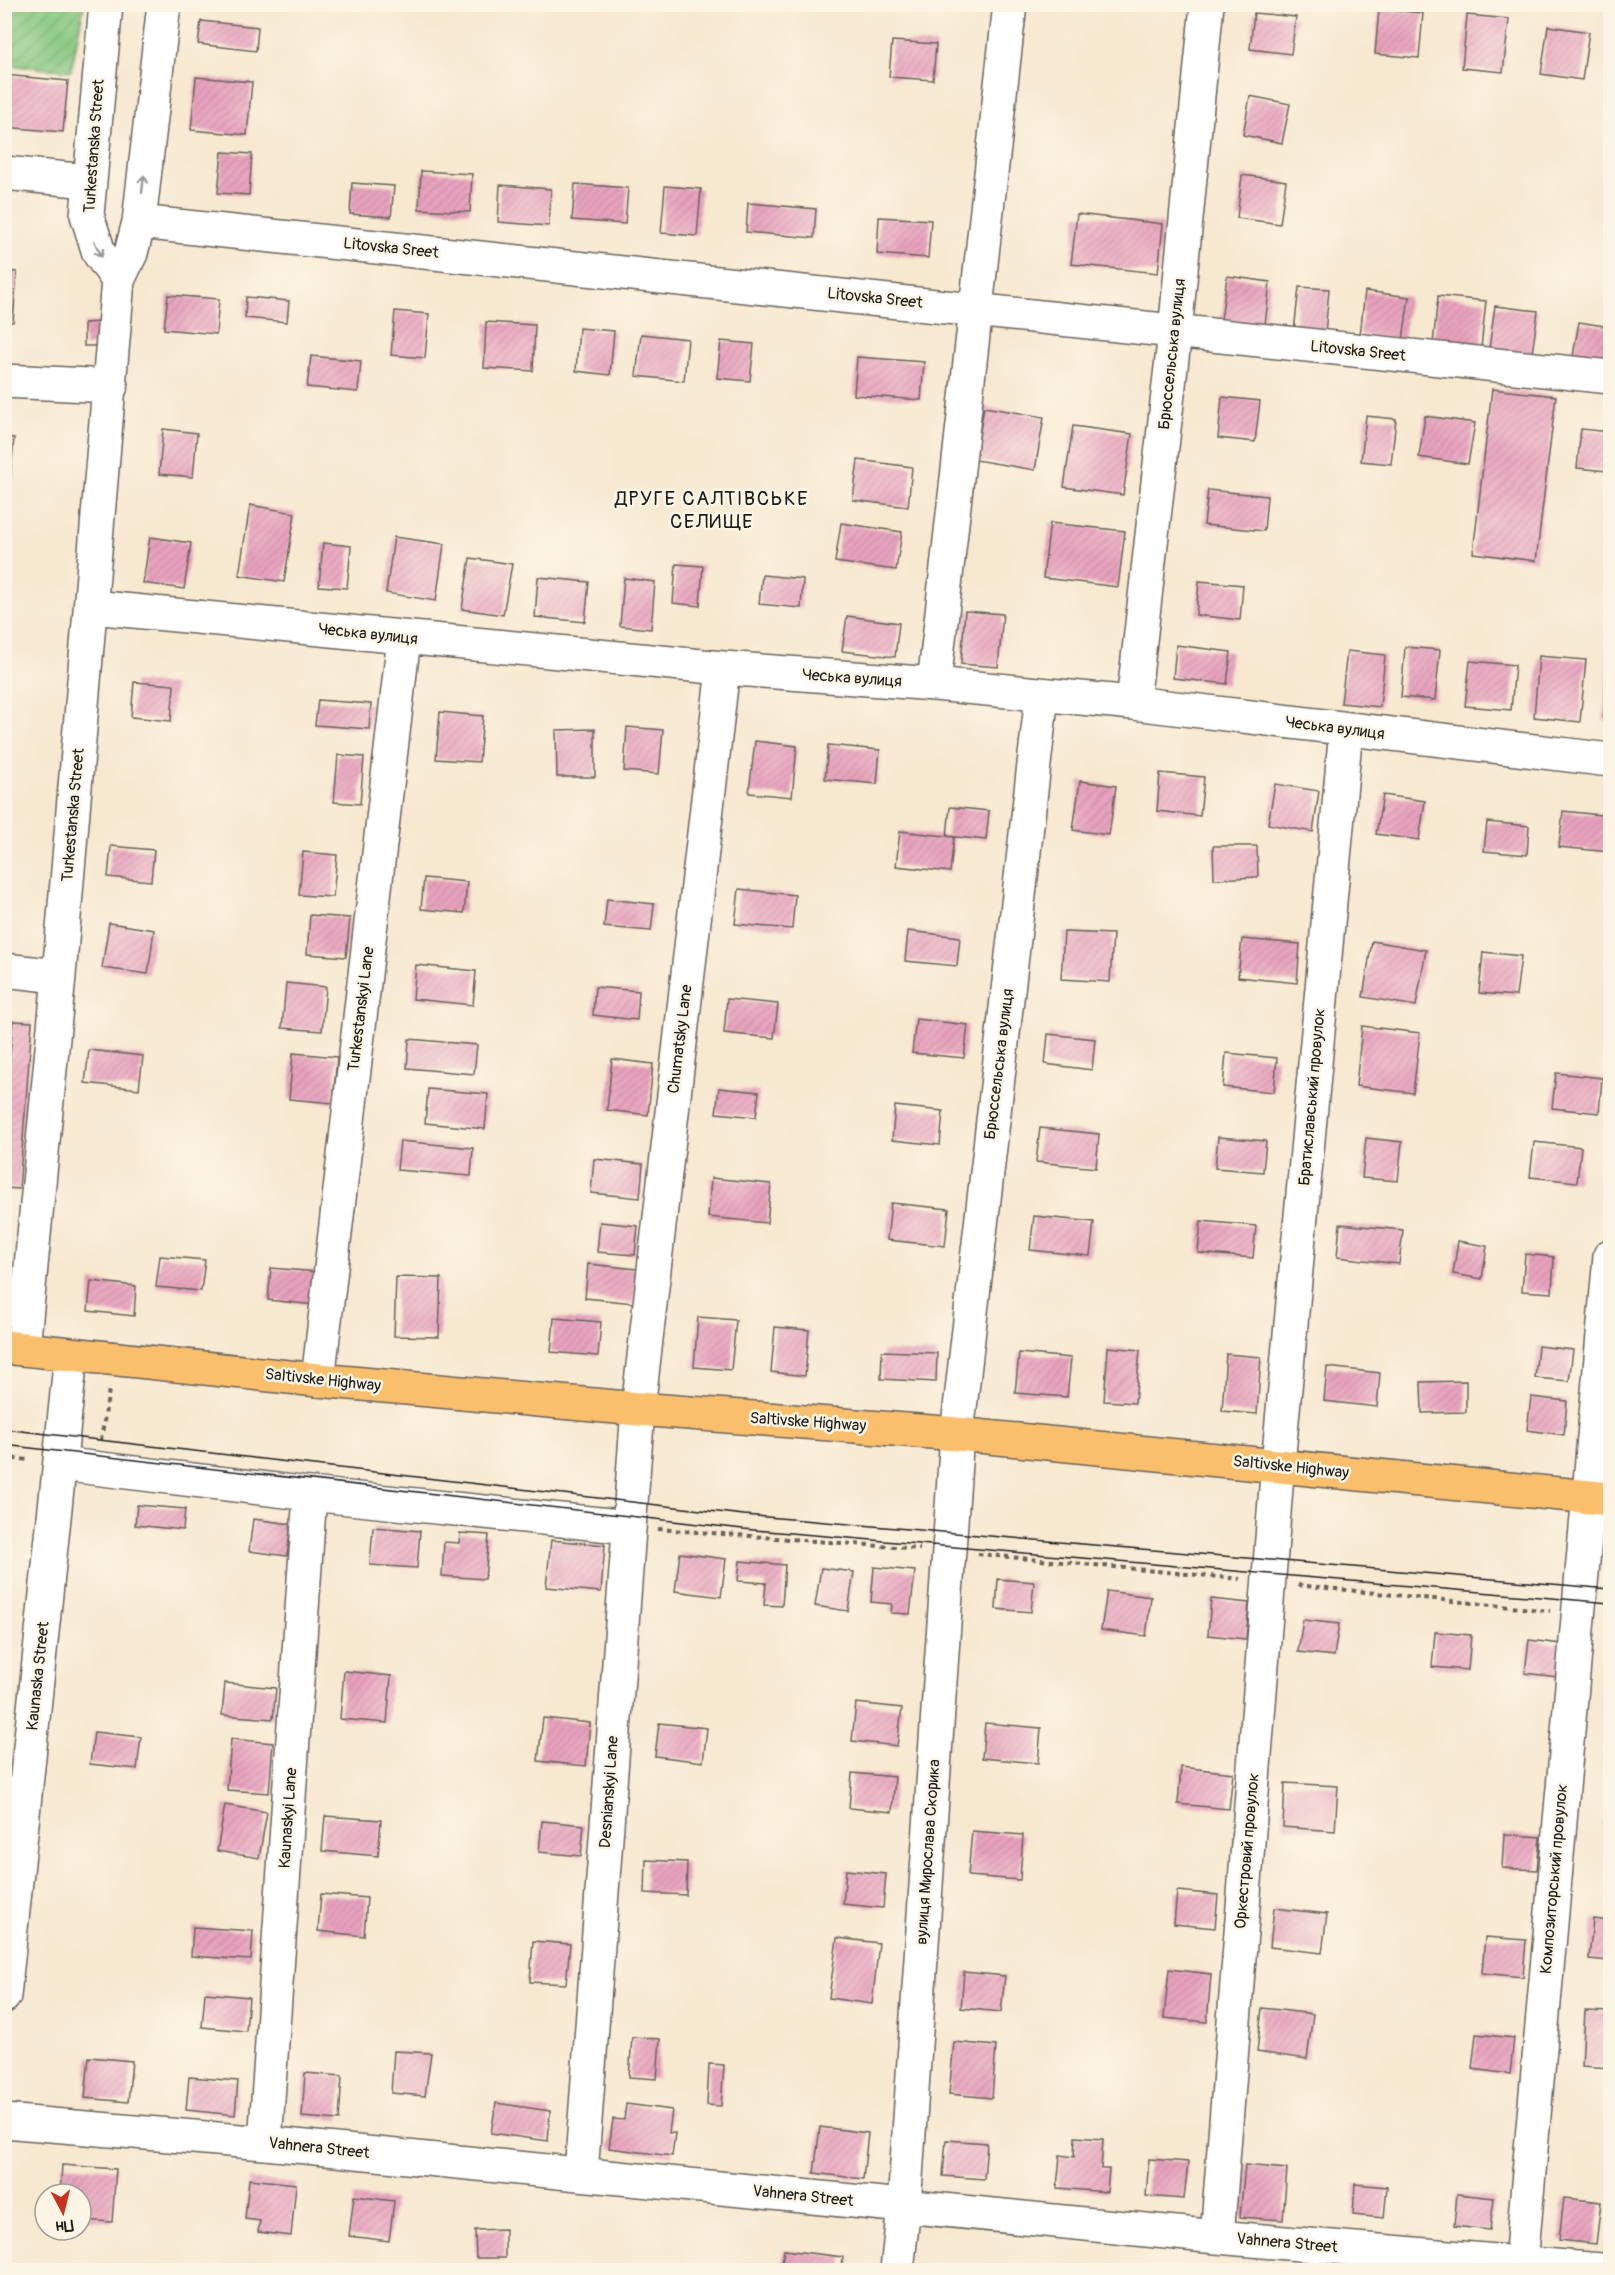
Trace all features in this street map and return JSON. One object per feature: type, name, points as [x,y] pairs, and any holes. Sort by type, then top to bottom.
[{"type":"main road","name":"Saltivske Highway","points":[[14,1348],[318,1380],[638,1409],[957,1434],[1599,1497]]},
{"type":"street","name":"Turkestanska Street","points":[[106,4],[88,181],[87,215],[91,234],[99,253],[118,280]]},
{"type":"street","name":"Turkestanska Street","points":[[14,1348],[59,976],[111,386],[118,280],[131,253],[139,222],[164,4]]},
{"type":"street","points":[[933,684],[1010,4]]},
{"type":"street","name":"Брюссельська вулиця","points":[[1133,703],[1175,332],[1207,4]]},
{"type":"street","points":[[4,173],[88,181]]},
{"type":"street","name":"Litovska Sreet","points":[[139,222],[975,308],[1175,332],[1611,377]]},
{"type":"street","points":[[4,381],[111,386]]},
{"type":"street","name":"Чеська вулиця","points":[[92,607],[723,668],[933,684],[1133,703],[1611,760]]},
{"type":"street","name":"Turkestanskyi Lane","points":[[318,1380],[404,638]]},
{"type":"street","name":"Chumatsky Lane","points":[[638,1409],[723,668]]},
{"type":"street","name":"Брюссельська вулиця","points":[[957,1434],[1042,694]]},
{"type":"street","name":"Братиславський провулок","points":[[1278,1465],[1346,729]]},
{"type":"street","points":[[4,970],[59,976]]},
{"type":"street","name":"Композиторський провулок","points":[[1521,2263],[1577,1614],[1599,1497],[1611,1256]]},
{"type":"street","name":"Kaunaska Street","points":[[4,1996],[72,1355]]},
{"type":"street","name":"Desnianskyi Lane","points":[[581,2174],[638,1409]]},
{"type":"street","name":"вулиця Мирослава Скорика","points":[[897,2271],[904,2206],[957,1434]]},
{"type":"street","points":[[60,1464],[310,1494],[629,1527]]},
{"type":"street","name":"Оркестровий провулок","points":[[1217,2237],[1278,1465]]},
{"type":"street","name":"Kaunaskyi Lane","points":[[265,2143],[310,1494]]},
{"type":"street","name":"Vahnera Street","points":[[4,2121],[265,2143],[1217,2237],[1601,2271]]},
{"type":"path","points":[[97,1468],[110,1390]]},
{"type":"path","points":[[629,1527],[949,1552],[1577,1614]]},
{"type":"green space","points":[[4,5],[84,5],[71,71],[5,65]]},
{"type":"building","points":[[1379,9],[1423,13],[1419,58],[1375,54]]},
{"type":"building","points":[[1254,13],[1296,17],[1291,54],[1250,49]]},
{"type":"building","points":[[1467,15],[1509,19],[1503,72],[1462,68]]},
{"type":"building","points":[[201,21],[258,27],[256,51],[198,44]]},
{"type":"building","points":[[1548,26],[1589,32],[1582,80],[1541,74]]},
{"type":"building","points":[[892,41],[936,44],[933,80],[889,77]]},
{"type":"building","points":[[4,75],[68,81],[63,132],[4,127]]},
{"type":"building","points":[[196,77],[252,82],[247,135],[191,130]]},
{"type":"building","points":[[1250,96],[1290,104],[1282,143],[1243,135]]},
{"type":"building","points":[[222,152],[252,154],[249,195],[218,193]]},
{"type":"building","points":[[421,171],[472,174],[470,212],[419,209]]},
{"type":"building","points":[[1242,175],[1286,181],[1280,224],[1237,218]]},
{"type":"building","points":[[352,183],[394,186],[391,217],[350,214]]},
{"type":"building","points":[[575,184],[628,188],[625,224],[572,220]]},
{"type":"building","points":[[500,185],[551,189],[549,226],[498,222]]},
{"type":"building","points":[[665,186],[701,189],[697,236],[661,233]]},
{"type":"building","points":[[748,203],[816,209],[814,238],[746,232]]},
{"type":"building","points":[[1077,214],[1163,224],[1158,273],[1071,264]]},
{"type":"building","points":[[879,217],[931,220],[928,258],[877,254]]},
{"type":"building","points":[[4,271],[17,272],[13,322],[4,321]]},
{"type":"building","points":[[1227,276],[1270,282],[1265,325],[1221,320]]},
{"type":"building","points":[[1299,287],[1329,289],[1325,334],[1294,331]]},
{"type":"building","points":[[1365,291],[1409,297],[1403,340],[1360,335]]},
{"type":"building","points":[[168,295],[219,299],[216,334],[164,329]]},
{"type":"building","points":[[1438,296],[1486,301],[1481,348],[1433,344]]},
{"type":"building","points":[[246,297],[289,301],[287,322],[245,318]]},
{"type":"building","points":[[1495,306],[1538,311],[1532,354],[1489,349]]},
{"type":"building","points":[[395,311],[429,314],[425,358],[391,355]]},
{"type":"building","points":[[103,322],[103,346],[84,346],[84,323]]},
{"type":"building","points":[[486,322],[535,325],[533,371],[484,368]]},
{"type":"building","points":[[1579,322],[1610,327],[1610,362],[1573,356]]},
{"type":"building","points":[[579,328],[614,331],[610,375],[576,371]]},
{"type":"building","points":[[641,334],[688,339],[684,381],[636,376]]},
{"type":"building","points":[[721,341],[754,344],[750,381],[717,378]]},
{"type":"building","points":[[311,356],[361,361],[358,392],[307,387]]},
{"type":"building","points":[[857,357],[924,362],[921,400],[854,395]]},
{"type":"building","points":[[1492,389],[1556,396],[1536,561],[1473,553]]},
{"type":"building","points":[[1222,397],[1260,401],[1255,442],[1218,438]]},
{"type":"building","points":[[984,407],[1044,417],[1035,470],[975,460]]},
{"type":"building","points":[[1366,416],[1396,419],[1391,464],[1361,461]]},
{"type":"building","points":[[1425,416],[1475,423],[1468,464],[1419,457]]},
{"type":"building","points":[[1073,426],[1132,434],[1123,495],[1064,487]]},
{"type":"building","points":[[163,429],[197,433],[193,477],[159,474]]},
{"type":"building","points":[[1581,429],[1610,432],[1607,471],[1577,468]]},
{"type":"building","points":[[4,437],[14,438],[6,523],[4,523]]},
{"type":"building","points":[[858,460],[912,467],[908,507],[853,500]]},
{"type":"building","points":[[1208,490],[1267,496],[1264,531],[1204,525]]},
{"type":"building","points":[[250,505],[295,513],[284,582],[239,575]]},
{"type":"building","points":[[841,523],[902,532],[896,570],[835,562]]},
{"type":"building","points":[[1050,523],[1125,531],[1118,587],[1043,578]]},
{"type":"building","points":[[150,537],[191,543],[184,589],[143,583]]},
{"type":"building","points":[[394,537],[444,544],[436,601],[386,593]]},
{"type":"building","points":[[323,543],[351,546],[347,588],[319,586]]},
{"type":"building","points":[[470,558],[512,564],[503,615],[462,609]]},
{"type":"building","points":[[676,564],[703,566],[700,606],[673,603]]},
{"type":"building","points":[[762,575],[803,579],[801,608],[759,604]]},
{"type":"building","points":[[538,577],[589,582],[585,622],[535,617]]},
{"type":"building","points":[[624,578],[655,582],[651,629],[620,626]]},
{"type":"building","points":[[1199,581],[1243,585],[1240,620],[1196,615]]},
{"type":"building","points":[[965,611],[1003,614],[998,667],[961,664]]},
{"type":"building","points":[[847,616],[899,623],[895,657],[842,651]]},
{"type":"building","points":[[1176,645],[1231,652],[1227,684],[1173,678]]},
{"type":"building","points":[[1405,647],[1440,650],[1435,700],[1401,697]]},
{"type":"building","points":[[1347,651],[1385,655],[1380,707],[1341,703]]},
{"type":"building","points":[[1539,656],[1586,660],[1580,722],[1534,717]]},
{"type":"building","points":[[1470,661],[1515,665],[1511,710],[1465,706]]},
{"type":"building","points":[[1608,667],[1610,667],[1610,721],[1603,721]]},
{"type":"building","points":[[134,682],[174,685],[171,721],[131,717]]},
{"type":"building","points":[[318,700],[371,704],[369,729],[315,725]]},
{"type":"building","points":[[440,712],[483,716],[479,762],[436,759]]},
{"type":"building","points":[[627,727],[663,730],[659,774],[624,771]]},
{"type":"building","points":[[595,729],[595,777],[557,777],[556,730]]},
{"type":"building","points":[[755,741],[797,746],[792,797],[749,793]]},
{"type":"building","points":[[828,745],[880,750],[877,784],[825,779]]},
{"type":"building","points":[[338,755],[364,757],[360,804],[334,802]]},
{"type":"building","points":[[1160,773],[1204,777],[1200,816],[1157,811]]},
{"type":"building","points":[[1080,781],[1116,786],[1109,835],[1073,830]]},
{"type":"building","points":[[1275,784],[1319,791],[1313,832],[1268,824]]},
{"type":"building","points":[[1383,795],[1425,801],[1419,840],[1376,834]]},
{"type":"building","points":[[950,807],[989,811],[986,840],[947,836]]},
{"type":"building","points":[[1563,811],[1610,816],[1610,852],[1559,847]]},
{"type":"building","points":[[1487,822],[1529,826],[1527,855],[1484,851]]},
{"type":"building","points":[[900,831],[954,837],[950,872],[896,866]]},
{"type":"building","points":[[111,846],[154,850],[151,881],[108,877]]},
{"type":"building","points":[[1213,846],[1257,846],[1258,877],[1214,879]]},
{"type":"building","points":[[303,852],[337,855],[333,897],[299,895]]},
{"type":"building","points":[[424,878],[467,882],[464,913],[421,909]]},
{"type":"building","points":[[739,889],[795,895],[792,929],[735,924]]},
{"type":"building","points":[[607,899],[654,904],[651,931],[604,927]]},
{"type":"building","points":[[310,915],[350,918],[346,957],[307,954]]},
{"type":"building","points":[[109,923],[154,930],[148,974],[102,968]]},
{"type":"building","points":[[908,931],[960,937],[957,966],[905,961]]},
{"type":"building","points":[[1064,932],[1113,934],[1110,982],[1061,979]]},
{"type":"building","points":[[1242,939],[1300,944],[1297,983],[1238,977]]},
{"type":"building","points":[[1372,941],[1426,950],[1416,1006],[1363,997]]},
{"type":"building","points":[[1483,952],[1521,956],[1516,996],[1479,993]]},
{"type":"building","points":[[416,965],[476,971],[473,1005],[413,999]]},
{"type":"building","points":[[286,983],[326,987],[322,1031],[282,1028]]},
{"type":"building","points":[[595,987],[639,991],[637,1020],[593,1015]]},
{"type":"building","points":[[727,999],[778,1004],[774,1038],[724,1033]]},
{"type":"building","points":[[916,1019],[968,1025],[964,1058],[912,1053]]},
{"type":"building","points":[[13,1021],[32,1022],[19,1189],[4,1188],[4,1127]]},
{"type":"building","points":[[1362,1026],[1420,1033],[1413,1093],[1356,1086]]},
{"type":"building","points":[[1048,1034],[1095,1039],[1092,1070],[1045,1064]]},
{"type":"building","points":[[409,1039],[477,1045],[474,1074],[407,1068]]},
{"type":"building","points":[[89,1050],[143,1056],[139,1089],[85,1083]]},
{"type":"building","points":[[293,1053],[337,1057],[333,1103],[289,1099]]},
{"type":"building","points":[[1226,1053],[1277,1058],[1274,1092],[1223,1087]]},
{"type":"building","points":[[612,1059],[653,1064],[648,1115],[607,1110]]},
{"type":"building","points":[[1556,1073],[1602,1078],[1599,1113],[1552,1108]]},
{"type":"building","points":[[719,1088],[759,1092],[756,1117],[716,1113]]},
{"type":"building","points":[[428,1089],[488,1094],[485,1129],[425,1123]]},
{"type":"building","points":[[895,1106],[943,1111],[940,1145],[892,1140]]},
{"type":"building","points":[[1040,1128],[1099,1134],[1096,1168],[1036,1162]]},
{"type":"building","points":[[1218,1137],[1266,1141],[1263,1172],[1215,1168]]},
{"type":"building","points":[[1366,1138],[1402,1142],[1398,1181],[1362,1178]]},
{"type":"building","points":[[400,1141],[473,1148],[471,1176],[397,1170]]},
{"type":"building","points":[[1534,1142],[1581,1147],[1577,1182],[1530,1177]]},
{"type":"building","points":[[594,1159],[643,1164],[640,1198],[591,1193]]},
{"type":"building","points":[[711,1178],[771,1184],[767,1223],[708,1217]]},
{"type":"building","points":[[891,1203],[949,1209],[945,1246],[887,1240]]},
{"type":"building","points":[[1034,1216],[1094,1222],[1090,1256],[1030,1250]]},
{"type":"building","points":[[1201,1221],[1256,1226],[1253,1258],[1198,1253]]},
{"type":"building","points":[[600,1222],[638,1226],[635,1255],[597,1252]]},
{"type":"building","points":[[1340,1224],[1403,1230],[1399,1264],[1337,1257]]},
{"type":"building","points":[[1458,1241],[1487,1246],[1482,1279],[1453,1274]]},
{"type":"building","points":[[1525,1254],[1554,1257],[1552,1293],[1522,1291]]},
{"type":"building","points":[[160,1256],[205,1260],[201,1291],[156,1287]]},
{"type":"building","points":[[588,1264],[637,1269],[634,1303],[585,1298]]},
{"type":"building","points":[[271,1268],[318,1272],[315,1305],[268,1300]]},
{"type":"building","points":[[396,1277],[441,1278],[439,1337],[394,1336]]},
{"type":"building","points":[[91,1281],[136,1286],[134,1316],[88,1311]]},
{"type":"building","points":[[698,1317],[736,1320],[731,1370],[694,1367]]},
{"type":"building","points":[[554,1318],[601,1322],[598,1356],[551,1352]]},
{"type":"building","points":[[775,1327],[809,1330],[805,1376],[771,1372]]},
{"type":"building","points":[[1538,1346],[1573,1350],[1569,1381],[1535,1378]]},
{"type":"building","points":[[1108,1347],[1140,1350],[1135,1403],[1104,1401]]},
{"type":"building","points":[[882,1351],[937,1353],[936,1382],[881,1379]]},
{"type":"building","points":[[1019,1353],[1071,1358],[1067,1397],[1015,1393]]},
{"type":"building","points":[[1226,1354],[1261,1357],[1257,1414],[1222,1411]]},
{"type":"building","points":[[1327,1367],[1380,1373],[1377,1407],[1324,1401]]},
{"type":"building","points":[[1466,1381],[1466,1412],[1422,1413],[1421,1382]]},
{"type":"building","points":[[1531,1397],[1567,1401],[1564,1435],[1527,1430]]},
{"type":"building","points":[[137,1505],[185,1509],[183,1530],[135,1525]]},
{"type":"building","points":[[253,1519],[291,1524],[287,1556],[249,1551]]},
{"type":"building","points":[[373,1527],[420,1531],[417,1568],[370,1565]]},
{"type":"building","points":[[460,1533],[489,1535],[485,1579],[442,1576],[444,1542],[459,1543]]},
{"type":"building","points":[[551,1540],[605,1545],[601,1592],[546,1587]]},
{"type":"building","points":[[680,1553],[726,1559],[721,1597],[675,1591]]},
{"type":"building","points":[[740,1561],[785,1565],[782,1606],[764,1605],[766,1583],[738,1581]]},
{"type":"building","points":[[874,1567],[915,1571],[910,1614],[891,1613],[892,1604],[871,1602]]},
{"type":"building","points":[[821,1568],[854,1572],[848,1611],[815,1606]]},
{"type":"building","points":[[998,1579],[1034,1582],[1031,1612],[996,1609]]},
{"type":"building","points":[[1107,1591],[1151,1597],[1146,1636],[1101,1630]]},
{"type":"building","points":[[1211,1599],[1249,1603],[1246,1639],[1208,1635]]},
{"type":"building","points":[[1303,1620],[1339,1624],[1334,1656],[1298,1652]]},
{"type":"building","points":[[1435,1632],[1471,1635],[1468,1670],[1432,1667]]},
{"type":"building","points":[[1529,1640],[1561,1644],[1558,1677],[1525,1673]]},
{"type":"building","points":[[344,1671],[391,1676],[387,1723],[340,1719]]},
{"type":"building","points":[[225,1683],[276,1688],[273,1719],[222,1715]]},
{"type":"building","points":[[856,1703],[902,1708],[897,1746],[852,1741]]},
{"type":"building","points":[[543,1718],[590,1723],[586,1766],[538,1761]]},
{"type":"building","points":[[659,1723],[707,1728],[703,1762],[655,1756]]},
{"type":"building","points":[[985,1723],[1041,1728],[1038,1763],[982,1758]]},
{"type":"building","points":[[94,1732],[141,1737],[137,1769],[90,1764]]},
{"type":"building","points":[[231,1739],[273,1743],[269,1793],[227,1790]]},
{"type":"building","points":[[1181,1767],[1233,1773],[1229,1809],[1178,1804]]},
{"type":"building","points":[[852,1773],[895,1777],[892,1812],[849,1808]]},
{"type":"building","points":[[1285,1783],[1338,1786],[1335,1831],[1283,1827]]},
{"type":"building","points":[[1607,1797],[1610,1797],[1610,1826],[1604,1826]]},
{"type":"building","points":[[225,1805],[267,1812],[259,1858],[217,1851]]},
{"type":"building","points":[[325,1816],[381,1820],[378,1856],[322,1851]]},
{"type":"building","points":[[542,1821],[584,1825],[581,1856],[539,1852]]},
{"type":"building","points":[[972,1831],[1023,1835],[1020,1880],[968,1876]]},
{"type":"building","points":[[1504,1834],[1540,1837],[1537,1870],[1502,1868]]},
{"type":"building","points":[[646,1860],[687,1862],[686,1895],[645,1893]]},
{"type":"building","points":[[846,1870],[886,1874],[883,1908],[843,1904]]},
{"type":"building","points":[[1177,1891],[1218,1895],[1215,1928],[1174,1924]]},
{"type":"building","points":[[321,1894],[367,1898],[364,1936],[318,1931]]},
{"type":"building","points":[[1274,1908],[1327,1914],[1322,1953],[1270,1947]]},
{"type":"building","points":[[1593,1919],[1610,1921],[1610,1961],[1589,1959]]},
{"type":"building","points":[[193,1927],[253,1931],[251,1960],[191,1956]]},
{"type":"building","points":[[1485,1937],[1526,1940],[1523,1977],[1482,1973]]},
{"type":"building","points":[[837,1938],[879,1943],[872,2004],[829,1998]]},
{"type":"building","points":[[533,1941],[570,1944],[566,1984],[530,1982]]},
{"type":"building","points":[[1169,1969],[1211,1974],[1207,2022],[1164,2018]]},
{"type":"building","points":[[964,1972],[1005,1976],[1001,2012],[961,2008]]},
{"type":"building","points":[[205,1993],[249,1997],[246,2031],[202,2027]]},
{"type":"building","points":[[1262,2008],[1313,2014],[1307,2059],[1257,2052]]},
{"type":"building","points":[[1585,2011],[1610,2012],[1610,2068],[1582,2066]]},
{"type":"building","points":[[1476,2034],[1514,2038],[1510,2074],[1472,2069]]},
{"type":"building","points":[[632,2037],[660,2039],[657,2079],[629,2077]]},
{"type":"building","points":[[954,2042],[996,2046],[992,2098],[949,2094]]},
{"type":"building","points":[[394,2051],[431,2053],[425,2096],[391,2093]]},
{"type":"building","points":[[89,2057],[132,2061],[128,2102],[85,2098]]},
{"type":"building","points":[[709,2064],[724,2065],[721,2106],[707,2105]]},
{"type":"building","points":[[305,2073],[342,2076],[339,2120],[302,2117]]},
{"type":"building","points":[[189,2077],[238,2081],[235,2115],[186,2110]]},
{"type":"building","points":[[496,2103],[550,2111],[548,2141],[491,2133]]},
{"type":"building","points":[[626,2104],[672,2110],[669,2133],[675,2133],[672,2156],[609,2148],[613,2119],[624,2120]]},
{"type":"building","points":[[820,2127],[868,2133],[863,2179],[814,2173]]},
{"type":"building","points":[[1075,2137],[1103,2139],[1101,2169],[1109,2169],[1107,2192],[1057,2188],[1060,2155],[1074,2157]]},
{"type":"building","points":[[946,2140],[987,2143],[984,2179],[943,2176]]},
{"type":"building","points":[[1149,2159],[1188,2162],[1184,2199],[1146,2196]]},
{"type":"building","points":[[62,2165],[116,2169],[112,2222],[93,2221],[93,2182],[61,2182]]},
{"type":"building","points":[[1245,2165],[1287,2169],[1283,2220],[1240,2217]]},
{"type":"building","points":[[249,2179],[296,2184],[291,2236],[258,2232],[260,2221],[245,2219]]},
{"type":"building","points":[[1355,2184],[1387,2187],[1384,2218],[1353,2215]]},
{"type":"building","points":[[1457,2194],[1494,2198],[1490,2230],[1454,2226]]},
{"type":"building","points":[[354,2196],[394,2201],[389,2241],[349,2236]]},
{"type":"building","points":[[1564,2198],[1601,2202],[1596,2244],[1559,2240]]},
{"type":"building","points":[[505,2229],[505,2258],[476,2258],[475,2230]]},
{"type":"building","points":[[784,2250],[843,2257],[842,2270],[781,2270]]},
{"type":"tram line","points":[[4,1429],[744,1515],[1610,1589]]},
{"type":"tram line","points":[[4,1445],[743,1529],[1610,1603]]},
{"type":"district","name":"ДРУГЕ САЛТІВСЬКЕ СЕЛИЩЕ","points":[[712,510]]}]
